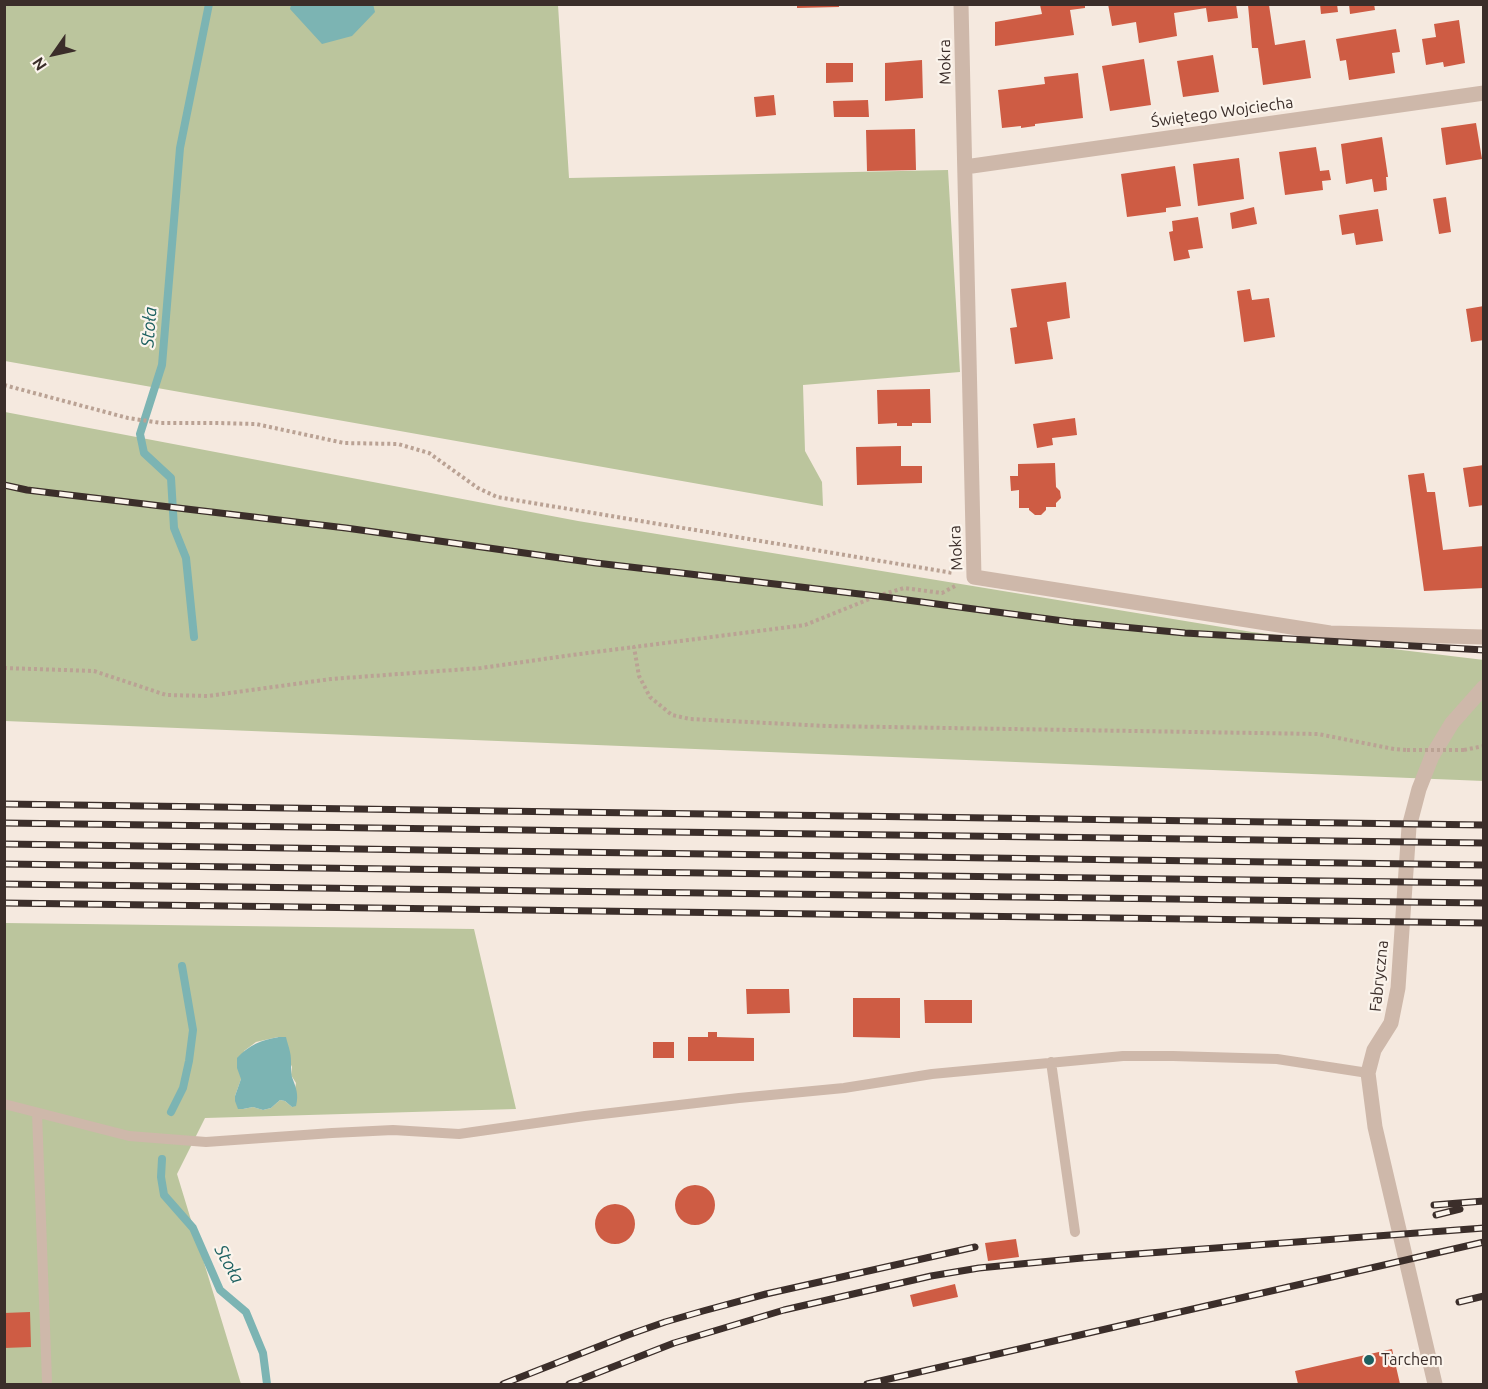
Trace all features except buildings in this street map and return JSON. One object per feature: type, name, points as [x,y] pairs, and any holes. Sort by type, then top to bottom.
[{"type":"street","name":"Mokra","points":[[961,4],[974,577],[1330,633],[1484,637]]},
{"type":"street","name":"Świętego Wojciecha","points":[[965,167],[1484,93]]},
{"type":"street","name":"Fabryczna","points":[[1435,1384],[1375,1127],[1368,1073],[1374,1050],[1391,1023],[1398,988],[1409,827],[1419,789],[1432,756],[1452,723],[1484,687]]},
{"type":"lane","points":[[4,1104],[129,1136],[206,1142],[393,1130],[459,1134],[585,1116],[844,1088],[932,1074],[1123,1056],[1277,1059],[1368,1073]]},
{"type":"lane","points":[[1051,1062],[1075,1232]]},
{"type":"lane","points":[[37,1113],[47,1381]]},
{"type":"path","points":[[4,385],[128,418],[161,423],[256,424],[344,443],[398,444],[429,453],[478,488],[497,496],[974,577]]},
{"type":"path","points":[[4,668],[94,671],[166,695],[208,696],[331,679],[481,668],[805,625],[877,596],[904,588],[942,592],[974,577]]},
{"type":"path","points":[[634,647],[639,676],[650,697],[672,716],[690,719],[826,726],[1318,734],[1407,750],[1464,750],[1484,747]]},
{"type":"green space","points":[[4,5],[558,5],[569,178],[948,170],[960,372],[803,385],[805,451],[822,482],[823,506],[5,361]]},
{"type":"green space","points":[[5,412],[578,521],[1252,632],[1484,660],[1484,781],[5,721]]},
{"type":"green space","points":[[5,923],[474,929],[516,1109],[205,1118],[177,1174],[241,1384],[5,1384]],"holes":[[[278,1037],[292,1067],[291,1075],[296,1083],[292,1107],[280,1100],[271,1108],[263,1110],[253,1107],[243,1109],[235,1096],[241,1079],[244,1051],[256,1042]]]},
{"type":"water","points":[[373,4],[375,12],[352,36],[322,44],[290,9],[291,5]]},
{"type":"water","points":[[286,1037],[290,1050],[291,1074],[297,1094],[296,1106],[292,1107],[280,1100],[271,1108],[263,1110],[253,1107],[238,1109],[235,1096],[241,1079],[237,1068],[237,1058],[256,1044]]},
{"type":"waterway","name":"Stoła","points":[[194,637],[186,558],[174,528],[171,478],[144,453],[140,434],[162,365],[180,148],[209,4]]},
{"type":"waterway","name":"Stoła","points":[[171,1112],[183,1088],[193,1030],[182,966]]},
{"type":"waterway","name":"Stoła","points":[[162,1159],[161,1177],[164,1195],[193,1228],[220,1290],[246,1312],[263,1353],[267,1384]]},
{"type":"railway","points":[[4,485],[27,490],[346,528],[596,563],[877,596],[1071,622],[1185,633],[1484,650]]},
{"type":"railway","points":[[4,804],[1484,825]]},
{"type":"railway","points":[[4,823],[1484,843]]},
{"type":"railway","points":[[4,844],[1484,865]]},
{"type":"railway","points":[[4,864],[1484,883]]},
{"type":"railway","points":[[4,884],[1484,903]]},
{"type":"railway","points":[[4,903],[1484,923]]},
{"type":"railway","points":[[1434,1205],[1484,1201]]},
{"type":"railway","points":[[1436,1215],[1460,1209]]},
{"type":"railway","points":[[569,1384],[674,1343],[784,1310],[931,1276],[979,1268],[1082,1258],[1484,1228]]},
{"type":"railway","points":[[867,1384],[1484,1242]]},
{"type":"railway","points":[[503,1384],[665,1322],[766,1294],[975,1247]]},
{"type":"railway","points":[[1459,1302],[1484,1296]]},
{"type":"place","name":"Tarchem","points":[[1369,1360]]}]
